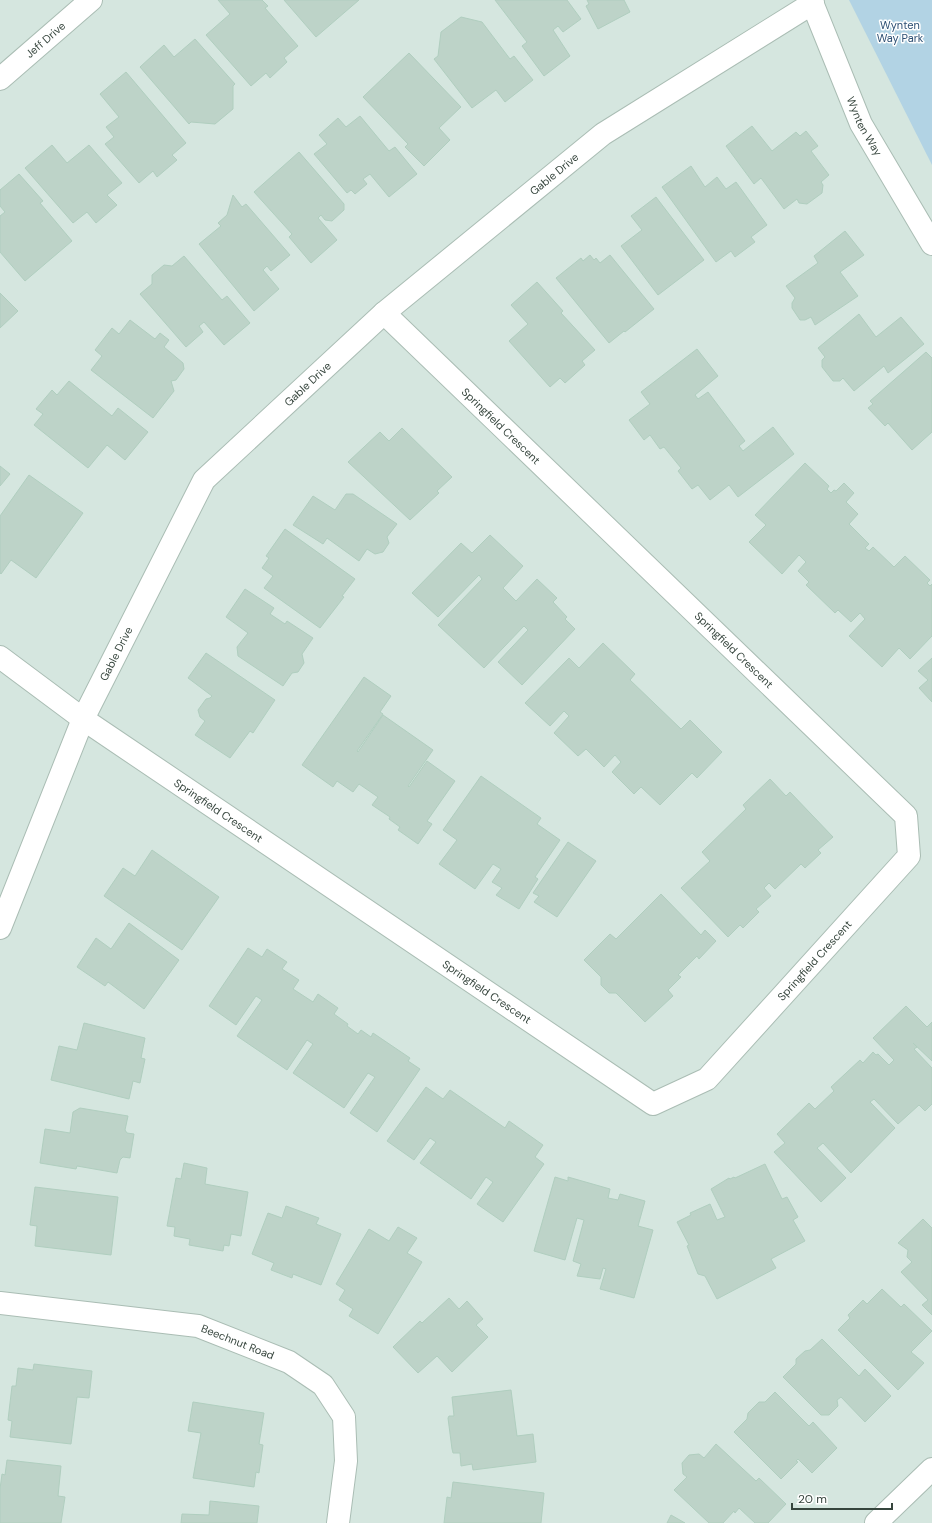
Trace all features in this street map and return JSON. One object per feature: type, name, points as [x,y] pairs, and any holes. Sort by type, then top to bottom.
[{"type":"street","name":"Jeff Drive","points":[[0,79],[91,0]]},
{"type":"street","name":"Wynten Way","points":[[812,2],[861,124],[932,244]]},
{"type":"street","name":"Gable Drive","points":[[0,928],[83,719],[204,480],[384,313],[603,134],[812,2]]},
{"type":"street","name":"Springfield Crescent","points":[[83,719],[653,1104],[707,1079],[909,856],[906,816],[384,313]]},
{"type":"street","points":[[0,657],[83,719]]},
{"type":"street","name":"Beechnut Road","points":[[0,1303],[198,1326],[289,1362],[323,1385],[344,1417],[346,1461],[338,1523]]},
{"type":"street","points":[[876,1523],[932,1469]]},
{"type":"shaded area","points":[[0,0],[932,0],[932,1523],[0,1523]]},
{"type":"green space","name":"Wynten Way Park","points":[[849,0],[932,0],[932,165]]},
{"type":"building","points":[[218,0],[262,0],[268,6],[265,8],[298,46],[284,58],[287,62],[270,78],[266,73],[251,86],[206,35],[230,14]]},
{"type":"building","points":[[284,0],[359,0],[316,37]]},
{"type":"building","points":[[495,0],[567,0],[581,19],[563,32],[558,26],[553,30],[570,56],[544,76],[522,46],[527,42]]},
{"type":"building","points":[[587,0],[624,0],[630,12],[598,29],[586,6],[589,4]]},
{"type":"building","points":[[461,17],[482,22],[510,59],[514,56],[533,80],[505,102],[496,90],[472,108],[434,59],[438,56],[441,32]]},
{"type":"building","points":[[195,39],[235,84],[233,86],[233,109],[215,124],[191,122],[189,124],[140,67],[164,45],[174,57]]},
{"type":"building","points":[[409,53],[461,107],[439,128],[450,140],[424,166],[405,147],[408,144],[363,97]]},
{"type":"building","points":[[126,72],[186,143],[172,155],[177,160],[157,177],[153,171],[139,183],[105,144],[114,137],[106,127],[119,117],[100,94]]},
{"type":"building","points":[[360,116],[389,151],[395,147],[417,174],[389,197],[370,174],[363,179],[367,184],[355,194],[351,190],[347,193],[314,154],[327,144],[319,135],[338,118],[346,127]]},
{"type":"building","points":[[752,126],[772,151],[796,132],[800,136],[806,131],[818,146],[811,151],[829,175],[821,182],[823,185],[822,193],[807,204],[799,203],[797,199],[784,209],[761,178],[754,184],[726,146]]},
{"type":"building","points":[[52,145],[67,163],[89,145],[122,183],[107,195],[117,205],[96,223],[87,212],[73,223],[25,168]]},
{"type":"building","points":[[299,152],[344,204],[344,210],[332,221],[325,220],[321,215],[318,218],[337,240],[311,263],[289,237],[292,234],[254,192]]},
{"type":"building","points":[[691,166],[705,187],[717,177],[726,189],[736,182],[767,225],[751,237],[755,242],[735,257],[731,251],[716,262],[662,187]]},
{"type":"building","points":[[19,174],[43,201],[40,203],[72,241],[25,281],[0,252],[0,216],[5,212],[0,206],[0,190]]},
{"type":"building","points":[[233,195],[242,207],[246,204],[290,255],[271,271],[267,266],[263,270],[279,289],[254,311],[199,244],[221,226],[218,223],[227,215]]},
{"type":"building","points":[[656,197],[704,260],[658,295],[621,246],[642,230],[631,216]]},
{"type":"building","points":[[845,231],[864,255],[840,272],[858,296],[815,325],[811,317],[805,320],[800,320],[792,308],[792,303],[795,298],[786,286],[818,263],[814,256]]},
{"type":"building","points":[[590,255],[594,260],[596,258],[600,263],[610,255],[654,309],[609,343],[556,278],[581,258],[583,261]]},
{"type":"building","points":[[184,256],[222,300],[227,296],[250,323],[224,345],[204,322],[199,326],[203,332],[186,347],[140,294],[152,284],[152,275],[164,265],[172,266]]},
{"type":"building","points":[[537,282],[563,311],[561,313],[595,350],[582,361],[585,365],[565,383],[560,378],[550,387],[509,341],[528,324],[511,305]]},
{"type":"building","points":[[0,293],[18,311],[0,328]]},
{"type":"building","points":[[859,314],[876,337],[901,317],[924,344],[888,373],[884,366],[854,391],[843,378],[840,381],[833,381],[822,367],[822,360],[825,357],[818,348]]},
{"type":"building","points":[[130,320],[155,339],[160,333],[169,340],[164,347],[183,363],[184,369],[176,380],[171,381],[174,391],[153,418],[91,370],[102,356],[95,350],[112,328],[119,334]]},
{"type":"building","points":[[697,349],[718,376],[695,395],[698,399],[708,392],[745,441],[739,446],[743,451],[773,427],[794,454],[738,497],[729,485],[710,500],[698,485],[692,489],[678,471],[681,468],[664,447],[660,449],[650,435],[644,440],[629,420],[650,404],[641,392]]},
{"type":"building","points":[[926,352],[932,358],[932,432],[912,450],[888,423],[885,426],[868,408],[873,404],[870,401]]},
{"type":"building","points":[[69,381],[112,416],[118,408],[148,432],[125,460],[107,445],[88,468],[34,425],[43,414],[36,409],[52,390],[57,395]]},
{"type":"building","points":[[402,428],[452,477],[437,491],[439,493],[410,520],[348,462],[380,432],[389,441]]},
{"type":"building","points":[[805,463],[829,486],[827,489],[831,493],[834,490],[836,491],[844,483],[854,493],[846,502],[858,514],[849,524],[869,544],[865,548],[869,551],[873,547],[894,567],[905,556],[930,580],[927,583],[930,586],[932,584],[932,636],[910,659],[899,648],[882,667],[849,636],[865,619],[860,613],[851,622],[838,610],[835,613],[806,585],[809,582],[798,571],[806,562],[799,555],[782,574],[749,542],[766,525],[755,515]]},
{"type":"building","points":[[0,466],[10,474],[0,486]]},
{"type":"building","points":[[29,475],[83,513],[36,578],[11,560],[1,574],[0,573],[0,516]]},
{"type":"building","points":[[346,494],[353,494],[397,524],[387,537],[389,543],[383,552],[375,554],[367,549],[359,561],[327,538],[323,544],[293,525],[313,496],[335,510]]},
{"type":"building","points":[[285,529],[355,579],[342,596],[344,597],[320,628],[264,588],[273,576],[262,568],[269,558],[266,556]]},
{"type":"building","points":[[490,535],[523,566],[503,588],[516,601],[537,579],[557,598],[553,602],[567,617],[565,619],[575,629],[522,685],[498,662],[528,630],[524,626],[484,668],[438,625],[482,579],[479,575],[438,617],[412,593],[461,543],[472,553]]},
{"type":"building","points":[[245,589],[274,608],[270,614],[285,624],[287,621],[313,638],[302,654],[304,663],[298,672],[292,673],[283,686],[238,656],[237,647],[248,633],[226,617]]},
{"type":"building","points":[[603,643],[635,674],[630,680],[681,729],[690,720],[722,752],[697,778],[692,773],[660,805],[641,787],[634,794],[612,772],[621,762],[615,755],[604,767],[586,749],[578,756],[554,733],[569,716],[564,711],[550,726],[525,703],[569,658],[579,668]]},
{"type":"building","points":[[206,653],[275,700],[253,733],[250,731],[230,758],[195,735],[205,721],[200,717],[198,710],[206,699],[212,696],[188,678]]},
{"type":"building","points":[[932,658],[932,702],[919,688],[928,680],[918,671]]},
{"type":"building","points":[[364,677],[391,696],[380,712],[383,714],[357,751],[358,752],[383,715],[433,750],[408,786],[409,787],[427,761],[455,781],[427,821],[432,824],[418,844],[398,830],[400,827],[389,819],[390,817],[372,805],[378,797],[359,784],[353,792],[337,781],[333,787],[302,765]]},
{"type":"building","points":[[481,776],[541,818],[537,824],[560,840],[535,877],[538,879],[519,909],[496,895],[502,888],[492,882],[501,869],[493,864],[475,889],[439,864],[457,840],[443,830]]},
{"type":"building","points":[[770,779],[786,796],[790,792],[833,837],[818,850],[821,853],[805,868],[801,864],[775,889],[769,883],[764,888],[771,896],[756,909],[759,912],[743,928],[740,925],[728,937],[681,888],[710,861],[702,852],[746,809],[743,805]]},
{"type":"building","points":[[568,842],[596,861],[557,917],[534,902],[539,896],[533,893]]},
{"type":"building","points":[[152,850],[219,897],[182,950],[104,896],[123,868],[135,876]]},
{"type":"building","points":[[661,894],[701,935],[705,930],[716,941],[699,959],[697,956],[678,975],[681,977],[668,990],[673,996],[645,1022],[616,993],[609,993],[601,985],[601,977],[584,960],[610,934],[616,939]]},
{"type":"building","points":[[129,923],[179,960],[144,1009],[108,982],[105,986],[77,967],[96,938],[111,949]]},
{"type":"building","points":[[248,948],[262,957],[267,949],[287,962],[282,969],[299,980],[293,989],[313,1002],[318,994],[338,1008],[334,1014],[348,1024],[347,1026],[358,1034],[361,1030],[371,1037],[373,1033],[410,1058],[408,1061],[420,1069],[377,1132],[350,1113],[375,1077],[368,1073],[344,1108],[293,1073],[313,1044],[307,1040],[287,1070],[237,1036],[262,1000],[256,996],[236,1025],[209,1006]]},
{"type":"building","points":[[906,1006],[927,1027],[932,1022],[932,1061],[913,1043],[917,1047],[914,1049],[932,1068],[932,1104],[925,1111],[919,1105],[898,1124],[874,1099],[870,1102],[895,1128],[851,1173],[823,1143],[817,1148],[846,1178],[821,1202],[774,1152],[785,1143],[777,1134],[809,1103],[815,1109],[834,1091],[831,1087],[860,1060],[863,1063],[873,1052],[876,1055],[878,1054],[889,1065],[894,1060],[873,1038]]},
{"type":"building","points":[[84,1023],[145,1038],[141,1058],[145,1059],[140,1083],[133,1081],[129,1099],[51,1080],[59,1046],[77,1050]]},
{"type":"building","points":[[426,1087],[443,1099],[450,1090],[505,1128],[509,1121],[543,1145],[535,1157],[544,1164],[503,1222],[477,1204],[493,1182],[486,1177],[471,1199],[420,1163],[436,1142],[430,1138],[414,1160],[387,1141]]},
{"type":"building","points":[[80,1108],[128,1116],[125,1130],[127,1133],[134,1134],[130,1158],[123,1157],[120,1160],[117,1173],[77,1166],[76,1169],[40,1163],[45,1129],[70,1133],[73,1112]]},
{"type":"building","points":[[184,1163],[207,1168],[205,1184],[248,1192],[241,1236],[231,1234],[229,1246],[224,1245],[223,1251],[189,1245],[190,1239],[174,1236],[175,1227],[167,1226],[176,1178],[181,1179]]},
{"type":"building","points":[[765,1164],[782,1199],[787,1197],[798,1217],[793,1220],[805,1241],[771,1259],[776,1268],[717,1299],[705,1276],[698,1274],[687,1246],[689,1245],[677,1222],[691,1215],[690,1213],[710,1204],[717,1220],[725,1217],[711,1189],[729,1178],[735,1178]]},
{"type":"building","points":[[555,1177],[568,1181],[568,1177],[610,1189],[608,1198],[618,1200],[620,1194],[645,1201],[638,1226],[653,1230],[634,1298],[600,1289],[606,1269],[603,1268],[600,1279],[577,1276],[581,1264],[573,1261],[584,1220],[577,1218],[565,1260],[534,1251]]},
{"type":"building","points":[[35,1187],[118,1197],[111,1255],[35,1246],[37,1226],[30,1225]]},
{"type":"building","points":[[286,1206],[319,1218],[316,1224],[341,1234],[321,1285],[293,1274],[292,1278],[271,1270],[274,1263],[252,1254],[268,1213],[282,1218]]},
{"type":"building","points":[[923,1219],[932,1228],[932,1315],[922,1305],[928,1300],[901,1272],[912,1262],[907,1257],[908,1250],[898,1243]]},
{"type":"building","points":[[398,1227],[417,1238],[407,1253],[422,1262],[378,1334],[349,1316],[353,1309],[339,1300],[345,1290],[336,1284],[369,1229],[389,1241]]},
{"type":"building","points":[[882,1289],[901,1307],[904,1304],[932,1331],[911,1352],[924,1363],[898,1390],[838,1330],[850,1318],[848,1315],[863,1300],[867,1304]]},
{"type":"building","points":[[449,1298],[459,1309],[467,1301],[483,1319],[476,1325],[488,1337],[452,1372],[437,1356],[418,1373],[393,1347],[420,1321],[422,1323]]},
{"type":"building","points":[[822,1339],[859,1376],[865,1369],[891,1396],[865,1422],[841,1397],[837,1400],[838,1406],[829,1415],[821,1415],[783,1377],[796,1364],[796,1359],[805,1351],[810,1350]]},
{"type":"building","points":[[34,1364],[92,1371],[89,1398],[77,1397],[71,1444],[10,1437],[12,1421],[8,1420],[12,1386],[16,1386],[18,1368],[33,1370]]},
{"type":"building","points":[[511,1390],[517,1436],[533,1434],[536,1462],[473,1470],[472,1464],[461,1466],[460,1453],[453,1453],[452,1449],[448,1418],[449,1416],[454,1416],[452,1397]]},
{"type":"building","points":[[775,1392],[809,1426],[813,1422],[837,1448],[812,1473],[798,1459],[796,1461],[798,1462],[781,1479],[734,1432],[747,1419],[748,1413],[759,1402],[765,1402]]},
{"type":"building","points":[[193,1402],[264,1413],[259,1444],[263,1445],[259,1473],[256,1472],[254,1487],[193,1478],[201,1433],[188,1431]]},
{"type":"building","points":[[716,1444],[756,1481],[759,1478],[786,1504],[768,1523],[755,1523],[739,1508],[735,1513],[734,1511],[723,1523],[709,1523],[674,1490],[687,1477],[683,1474],[682,1463],[689,1455],[699,1454],[704,1458]]},
{"type":"building","points":[[7,1460],[61,1466],[58,1496],[65,1497],[61,1523],[0,1523],[0,1489],[2,1474],[5,1475]]},
{"type":"building","points":[[453,1482],[544,1493],[541,1523],[444,1523],[447,1497],[451,1498]]},
{"type":"building","points":[[210,1501],[259,1506],[257,1523],[181,1523],[182,1514],[209,1515]]},
{"type":"building","points":[[671,1515],[685,1523],[667,1523]]}]
